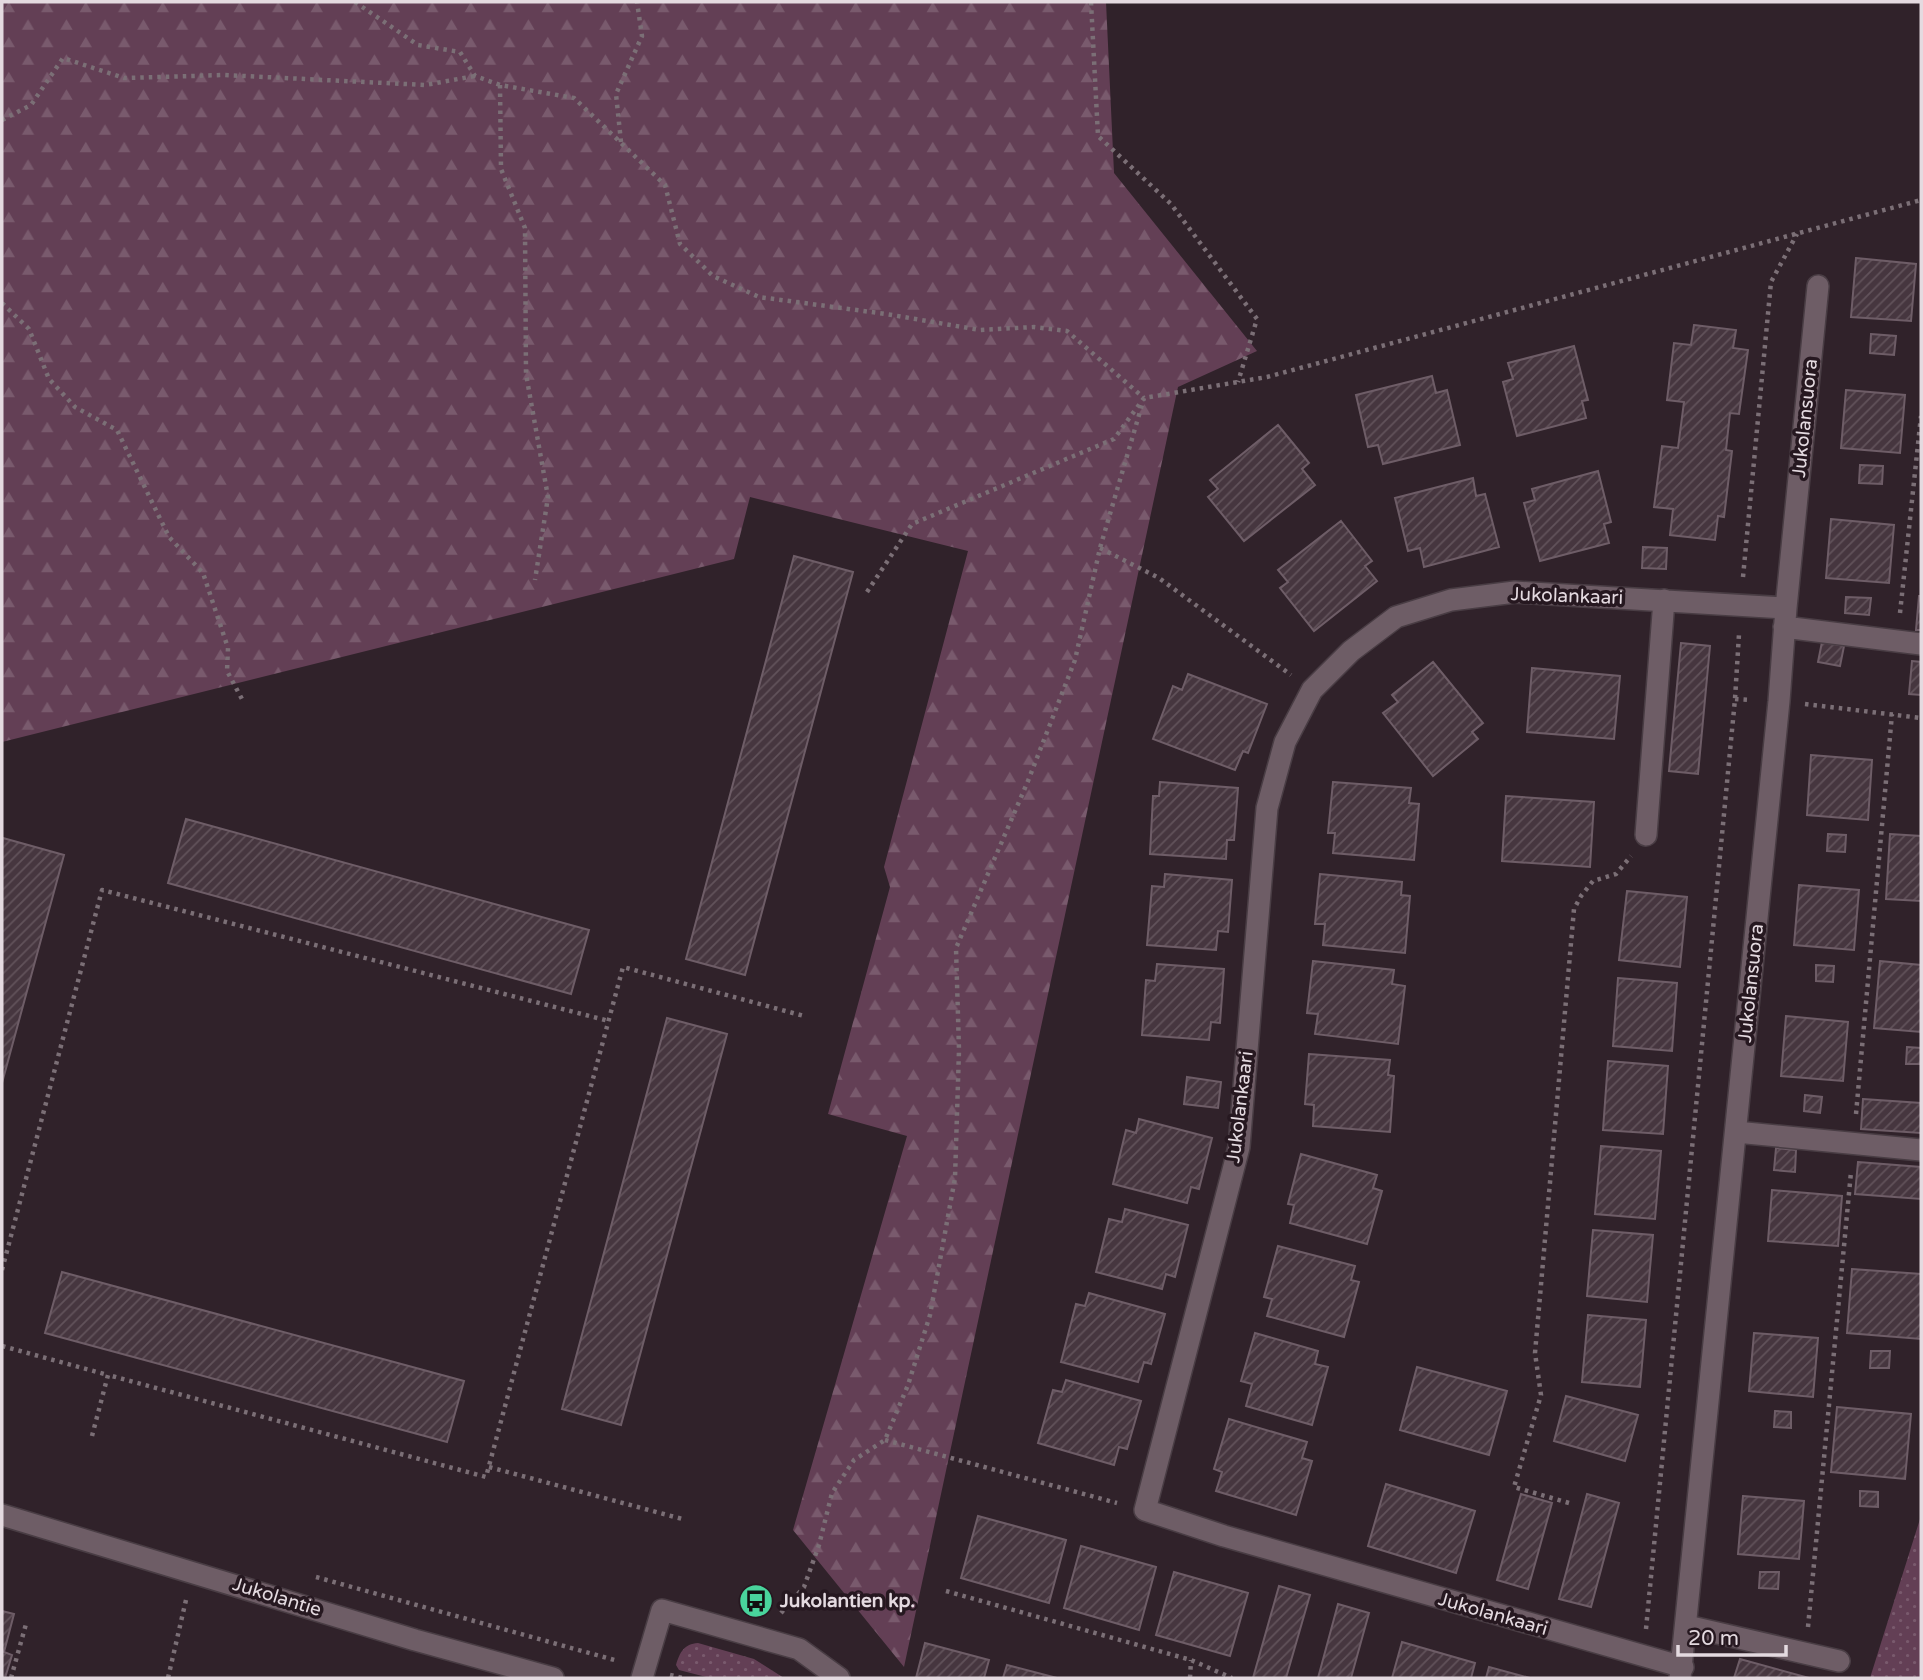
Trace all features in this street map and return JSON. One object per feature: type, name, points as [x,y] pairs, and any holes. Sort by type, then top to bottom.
[{"type":"street","name":"Jukolansuora","points":[[1682,1673],[1818,286]]},
{"type":"street","name":"Jukolankaari","points":[[1682,1673],[1644,1657],[1237,1540],[1145,1510],[1239,1147],[1267,807],[1285,742],[1312,690],[1351,651],[1396,617],[1451,600],[1515,592],[1741,605],[1785,618],[1921,644]]},
{"type":"street","points":[[1646,835],[1664,600]]},
{"type":"street","points":[[1736,1132],[1921,1150]]},
{"type":"street","name":"Jukolantie","points":[[2,1515],[415,1640],[553,1678]]},
{"type":"street","points":[[643,1673],[662,1610],[799,1649],[839,1678]]},
{"type":"street","points":[[1687,1626],[1839,1661]]},
{"type":"path","points":[[355,2],[418,45],[460,52],[475,76]]},
{"type":"path","points":[[621,143],[616,94],[642,36],[637,2]]},
{"type":"path","points":[[1091,2],[1098,136],[1171,204],[1257,319],[1237,382]]},
{"type":"path","points":[[2,120],[31,105],[63,58],[124,78],[224,75],[425,86],[475,76],[500,85],[574,98],[665,185],[680,244],[713,276],[759,297],[980,330],[1034,327],[1067,331],[1144,397]]},
{"type":"path","points":[[500,85],[501,169],[525,228],[526,374],[548,497],[535,580]]},
{"type":"path","points":[[867,592],[912,524],[1114,439],[1144,397],[1267,377],[1921,200]]},
{"type":"path","points":[[1644,1657],[1735,699],[1741,605],[1771,282],[1797,234]]},
{"type":"path","points":[[2,303],[29,329],[49,379],[75,407],[117,430],[169,537],[203,573],[228,648],[227,671],[243,701]]},
{"type":"path","points":[[767,1639],[780,1614],[804,1587],[819,1545],[832,1493],[854,1460],[885,1440],[908,1385],[930,1315],[955,1178],[959,1050],[956,948],[1028,781],[1075,660],[1100,548],[1144,397]]},
{"type":"path","points":[[1897,641],[1921,416]]},
{"type":"path","points":[[1100,548],[1159,578],[1312,690]]},
{"type":"path","points":[[1735,699],[1779,701],[1921,718]]},
{"type":"path","points":[[1806,1653],[1892,714]]},
{"type":"path","points":[[1569,1503],[1514,1487],[1541,1395],[1535,1353],[1574,909],[1593,881],[1616,874],[1646,835]]},
{"type":"path","points":[[2,1270],[4,1253],[102,890],[609,1021]]},
{"type":"path","points":[[2,1346],[486,1477],[624,967],[804,1016]]},
{"type":"path","points":[[92,1436],[108,1375]]},
{"type":"path","points":[[885,1440],[1145,1510]]},
{"type":"path","points":[[489,1467],[686,1520]]},
{"type":"path","points":[[168,1678],[193,1572]]},
{"type":"path","points":[[307,1574],[643,1673],[683,1678]]},
{"type":"path","points":[[946,1591],[1191,1660],[1232,1678]]},
{"type":"path","points":[[11,1678],[26,1624]]},
{"type":"path","points":[[1190,1678],[1191,1660]]},
{"type":"green space","points":[[2,2],[1106,2],[1114,173],[1257,351],[1178,387],[904,1667],[793,1530],[907,1136],[828,1114],[890,887],[884,867],[968,551],[750,497],[734,559],[2,742]]},
{"type":"green space","points":[[1921,1505],[1921,1678],[1870,1678],[1920,1519]]},
{"type":"green space","points":[[698,1643],[754,1659],[784,1678],[710,1678],[679,1670],[676,1665],[681,1653],[689,1645]]},
{"type":"building","points":[[1856,258],[1916,264],[1911,321],[1851,317]]},
{"type":"building","points":[[1694,325],[1736,330],[1733,348],[1748,350],[1739,414],[1730,413],[1726,450],[1732,451],[1724,517],[1718,516],[1715,540],[1670,535],[1673,509],[1654,507],[1662,446],[1678,448],[1684,402],[1667,400],[1674,343],[1691,345]]},
{"type":"building","points":[[1871,334],[1896,336],[1894,355],[1870,353]]},
{"type":"building","points":[[1574,346],[1588,400],[1582,401],[1586,418],[1517,436],[1503,382],[1513,379],[1508,363]]},
{"type":"building","points":[[1432,376],[1436,393],[1447,390],[1460,445],[1383,464],[1378,445],[1368,447],[1356,395]]},
{"type":"building","points":[[1846,390],[1905,395],[1900,453],[1841,448]]},
{"type":"building","points":[[1278,425],[1309,463],[1302,469],[1315,485],[1244,541],[1208,497],[1218,489],[1210,480]]},
{"type":"building","points":[[1860,465],[1883,466],[1882,484],[1859,483]]},
{"type":"building","points":[[1598,471],[1611,522],[1604,524],[1609,543],[1540,561],[1524,503],[1535,500],[1532,489]]},
{"type":"building","points":[[1473,478],[1476,496],[1485,494],[1499,547],[1424,567],[1420,548],[1408,551],[1395,498]]},
{"type":"building","points":[[1831,519],[1894,525],[1889,583],[1826,578]]},
{"type":"building","points":[[1341,521],[1372,561],[1365,566],[1377,581],[1314,631],[1280,588],[1288,582],[1278,570]]},
{"type":"building","points":[[1643,547],[1667,548],[1666,569],[1642,568]]},
{"type":"building","points":[[794,556],[853,572],[745,975],[686,959]]},
{"type":"building","points":[[1919,596],[1921,630],[1916,630]]},
{"type":"building","points":[[1846,597],[1871,598],[1869,615],[1845,613]]},
{"type":"building","points":[[1822,642],[1844,646],[1840,666],[1818,662]]},
{"type":"building","points":[[1681,643],[1710,646],[1698,774],[1669,771]]},
{"type":"building","points":[[1912,661],[1921,662],[1921,695],[1909,694]]},
{"type":"building","points":[[1433,662],[1483,723],[1472,732],[1478,739],[1433,776],[1383,713],[1398,702],[1392,695]]},
{"type":"building","points":[[1532,668],[1620,676],[1614,739],[1527,732]]},
{"type":"building","points":[[1188,674],[1267,704],[1248,753],[1243,751],[1235,770],[1153,739],[1173,686],[1182,690]]},
{"type":"building","points":[[1811,755],[1872,760],[1868,820],[1807,815]]},
{"type":"building","points":[[1160,782],[1238,788],[1234,840],[1227,840],[1226,859],[1150,854],[1153,796],[1159,796]]},
{"type":"building","points":[[1333,782],[1411,788],[1409,803],[1419,804],[1414,860],[1333,853],[1335,833],[1328,833]]},
{"type":"building","points":[[1506,796],[1594,802],[1590,867],[1502,861]]},
{"type":"building","points":[[186,819],[589,930],[571,994],[168,883]]},
{"type":"building","points":[[1828,834],[1846,835],[1845,852],[1827,851]]},
{"type":"building","points":[[1890,834],[1921,836],[1921,901],[1886,899]]},
{"type":"building","points":[[3,838],[64,855],[2,1083],[2,844]]},
{"type":"building","points":[[1165,874],[1232,880],[1228,932],[1218,931],[1216,950],[1147,945],[1152,886],[1164,887]]},
{"type":"building","points":[[1320,874],[1402,882],[1401,895],[1410,896],[1405,953],[1323,945],[1325,924],[1315,924]]},
{"type":"building","points":[[1799,885],[1859,890],[1854,950],[1794,945]]},
{"type":"building","points":[[1627,891],[1687,897],[1680,967],[1619,960]]},
{"type":"building","points":[[1313,961],[1394,970],[1392,984],[1405,986],[1398,1044],[1315,1034],[1318,1014],[1307,1013]]},
{"type":"building","points":[[1880,961],[1921,965],[1921,1032],[1874,1028]]},
{"type":"building","points":[[1157,964],[1224,969],[1220,1023],[1211,1022],[1209,1040],[1142,1035],[1146,980],[1155,981]]},
{"type":"building","points":[[1816,965],[1834,966],[1833,982],[1816,981]]},
{"type":"building","points":[[1618,978],[1677,983],[1672,1051],[1613,1046]]},
{"type":"building","points":[[1786,1016],[1848,1022],[1843,1081],[1781,1076]]},
{"type":"building","points":[[667,1018],[727,1034],[621,1425],[562,1409]]},
{"type":"building","points":[[1907,1047],[1921,1048],[1921,1064],[1906,1064]]},
{"type":"building","points":[[1309,1054],[1390,1060],[1388,1075],[1394,1076],[1390,1132],[1313,1126],[1314,1105],[1305,1104]]},
{"type":"building","points":[[1608,1061],[1668,1066],[1663,1134],[1603,1130]]},
{"type":"building","points":[[1187,1077],[1221,1082],[1218,1108],[1184,1104]]},
{"type":"building","points":[[1805,1095],[1822,1097],[1820,1113],[1804,1111]]},
{"type":"building","points":[[1863,1099],[1921,1103],[1921,1133],[1861,1129]]},
{"type":"building","points":[[1139,1119],[1212,1138],[1199,1189],[1191,1187],[1187,1203],[1113,1184],[1126,1130],[1136,1133]]},
{"type":"building","points":[[1601,1146],[1661,1151],[1655,1219],[1595,1214]]},
{"type":"building","points":[[1776,1148],[1796,1150],[1795,1172],[1774,1170]]},
{"type":"building","points":[[1301,1154],[1377,1175],[1373,1188],[1382,1191],[1367,1244],[1290,1223],[1294,1205],[1288,1204]]},
{"type":"building","points":[[1858,1162],[1921,1167],[1921,1199],[1855,1194]]},
{"type":"building","points":[[1772,1190],[1842,1196],[1838,1246],[1768,1241]]},
{"type":"building","points":[[1125,1209],[1188,1225],[1175,1277],[1166,1274],[1162,1289],[1096,1272],[1109,1219],[1122,1222]]},
{"type":"building","points":[[1593,1230],[1653,1235],[1647,1302],[1587,1296]]},
{"type":"building","points":[[1278,1246],[1355,1266],[1351,1280],[1359,1282],[1344,1337],[1267,1316],[1272,1299],[1264,1297]]},
{"type":"building","points":[[1852,1269],[1921,1274],[1921,1339],[1847,1333]]},
{"type":"building","points":[[62,1272],[464,1381],[447,1442],[45,1333]]},
{"type":"building","points":[[1089,1293],[1165,1314],[1151,1364],[1144,1362],[1138,1382],[1061,1362],[1076,1304],[1085,1306]]},
{"type":"building","points":[[1588,1315],[1646,1320],[1640,1387],[1582,1382]]},
{"type":"building","points":[[1255,1333],[1318,1351],[1315,1364],[1328,1367],[1312,1425],[1246,1406],[1252,1384],[1241,1381]]},
{"type":"building","points":[[1754,1333],[1818,1338],[1813,1397],[1749,1391]]},
{"type":"building","points":[[1871,1351],[1890,1351],[1889,1368],[1870,1368]]},
{"type":"building","points":[[1417,1367],[1507,1391],[1489,1455],[1400,1430]]},
{"type":"building","points":[[1066,1380],[1141,1401],[1127,1449],[1119,1447],[1114,1465],[1038,1443],[1053,1390],[1062,1392]]},
{"type":"building","points":[[1566,1396],[1638,1415],[1625,1461],[1554,1441]]},
{"type":"building","points":[[1837,1407],[1911,1414],[1905,1479],[1831,1472]]},
{"type":"building","points":[[1775,1411],[1791,1412],[1791,1428],[1774,1427]]},
{"type":"building","points":[[1229,1419],[1307,1442],[1302,1458],[1312,1461],[1296,1515],[1216,1491],[1222,1472],[1214,1469]]},
{"type":"building","points":[[1386,1484],[1475,1511],[1456,1573],[1368,1546]]},
{"type":"building","points":[[1860,1491],[1878,1492],[1878,1507],[1860,1506]]},
{"type":"building","points":[[1521,1494],[1552,1503],[1528,1589],[1497,1580]]},
{"type":"building","points":[[1587,1494],[1619,1503],[1591,1607],[1559,1599]]},
{"type":"building","points":[[1743,1496],[1804,1501],[1799,1559],[1738,1554]]},
{"type":"building","points":[[978,1516],[1066,1540],[1049,1603],[961,1578]]},
{"type":"building","points":[[1081,1546],[1156,1567],[1139,1630],[1064,1608]]},
{"type":"building","points":[[1174,1572],[1248,1593],[1230,1656],[1156,1635]]},
{"type":"building","points":[[1760,1572],[1779,1572],[1778,1589],[1759,1588]]},
{"type":"building","points":[[1279,1586],[1310,1595],[1286,1678],[1253,1678]]},
{"type":"building","points":[[748,1593],[765,1598],[762,1607],[746,1602]]},
{"type":"building","points":[[1338,1604],[1369,1613],[1351,1678],[1318,1678]]},
{"type":"building","points":[[2,1611],[14,1614],[4,1652],[12,1655],[5,1678],[2,1678]]},
{"type":"building","points":[[1402,1642],[1475,1663],[1471,1678],[1392,1678]]},
{"type":"building","points":[[925,1643],[989,1660],[984,1678],[916,1678]]},
{"type":"building","points":[[1740,1659],[1809,1678],[1734,1678]]},
{"type":"building","points":[[1007,1665],[1057,1678],[1003,1678]]},
{"type":"building","points":[[1489,1667],[1530,1678],[1486,1678]]},
{"type":"place","name":"Jukolantien kp.","points":[[756,1601]]}]
